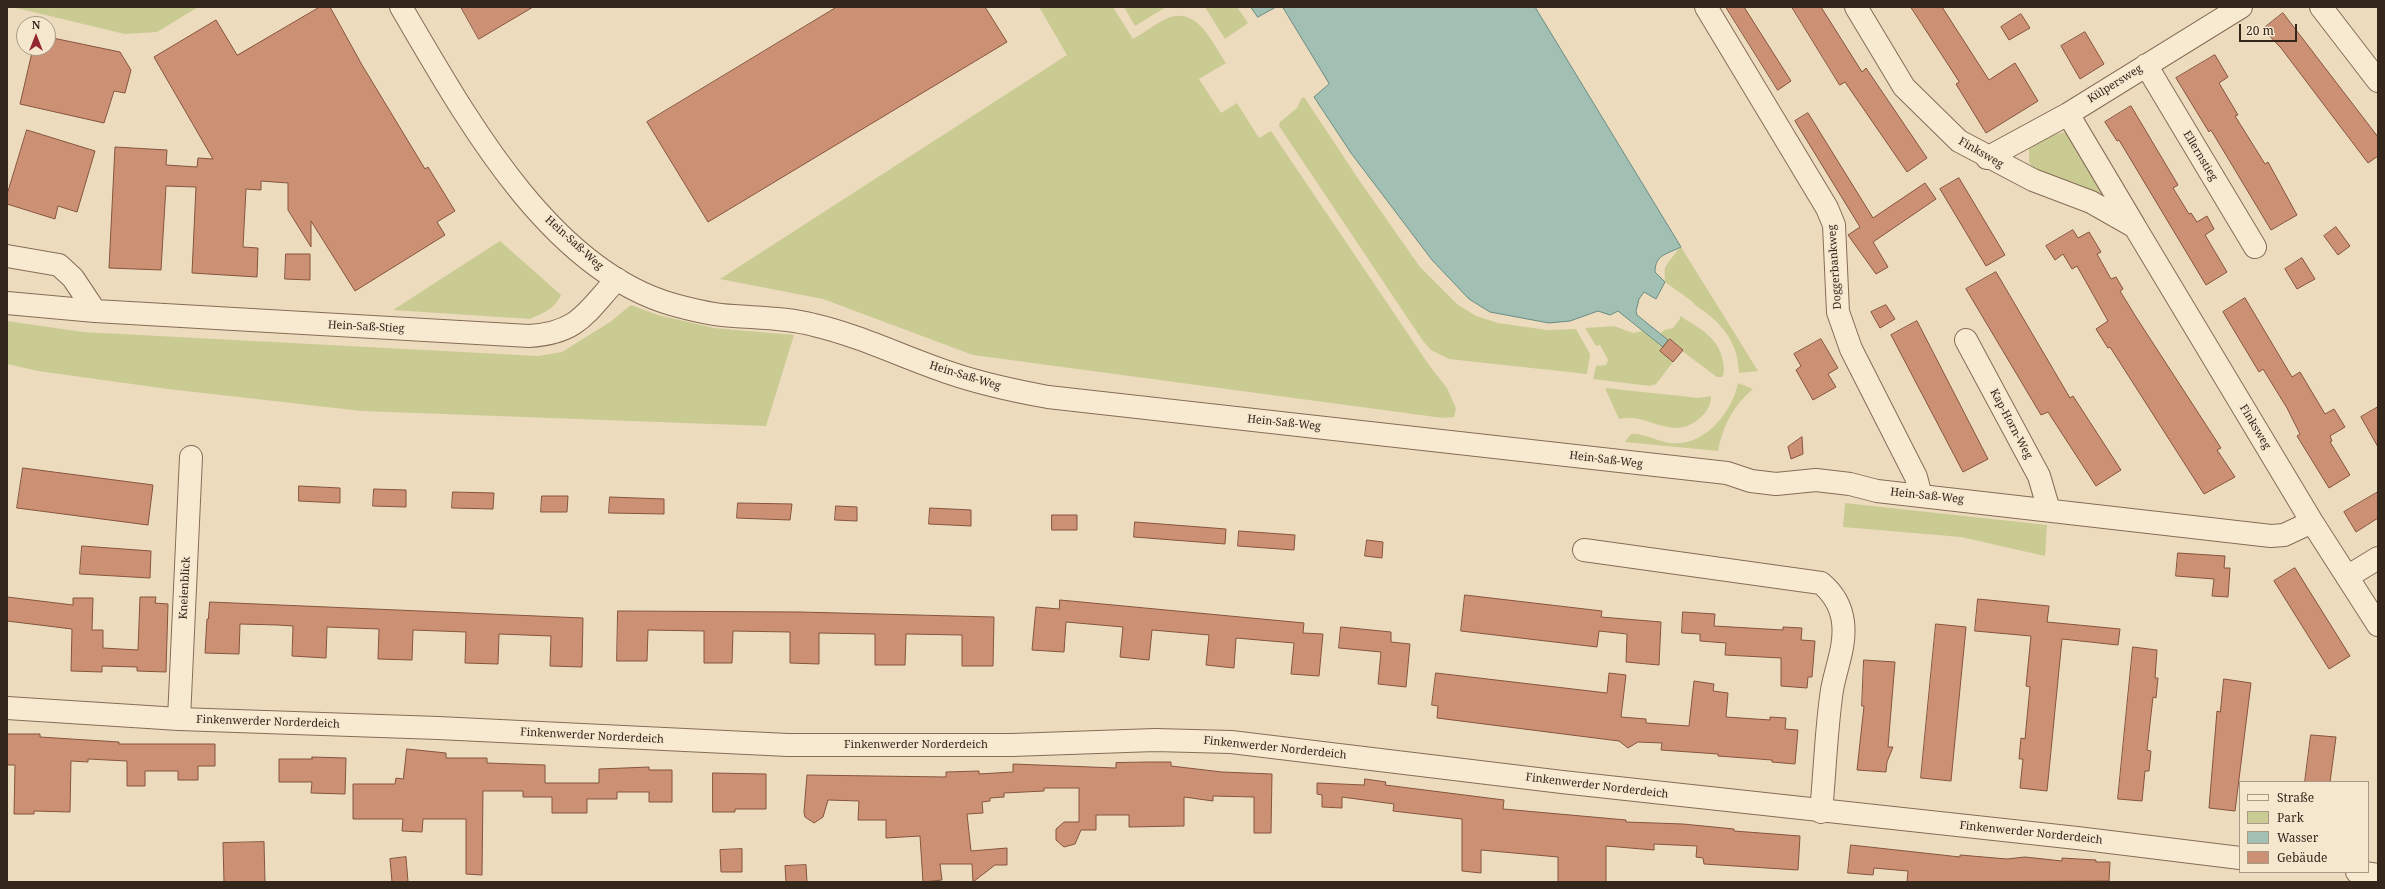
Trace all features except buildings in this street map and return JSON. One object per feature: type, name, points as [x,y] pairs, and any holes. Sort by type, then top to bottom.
[{"type":"street","name":"Hein-Saß-Weg","points":[[401,7],[460,106],[512,182],[558,232],[590,260],[617,279],[647,295],[669,303],[710,314],[786,320],[812,324],[950,373],[998,386],[1048,397],[1727,473],[1752,481],[1776,484],[1812,480],[1921,496],[2271,536],[2284,535],[2312,522]]},
{"type":"street","name":"Doggerbankweg","points":[[1706,7],[1827,208],[1834,225],[1838,312],[1852,349],[1916,477],[1921,496]]},
{"type":"street","name":"Finksweg","points":[[1856,7],[1904,87],[1959,141],[1987,158],[2033,180],[2091,202],[2135,226]]},
{"type":"street","name":"Külpersweg","points":[[1987,158],[2068,114],[2241,7]]},
{"type":"street","points":[[2321,7],[2378,82]]},
{"type":"street","name":"Ellernstieg","points":[[2146,65],[2255,247]]},
{"type":"street","name":"Finksweg","points":[[2068,114],[2312,522],[2378,625]]},
{"type":"street","points":[[7,256],[59,265],[73,278],[95,311]]},
{"type":"street","name":"Hein-Saß-Stieg","points":[[7,303],[95,311],[541,335],[557,332],[573,326],[617,279]]},
{"type":"street","name":"Kap-Horn-Weg","points":[[1966,340],[2039,476],[2049,510]]},
{"type":"street","name":"Kneienblick","points":[[179,719],[191,457]]},
{"type":"street","points":[[1584,550],[1821,583],[1829,590],[1841,610],[1844,636],[1832,692],[1821,812]]},
{"type":"street","points":[[2347,577],[2378,558]]},
{"type":"street","name":"Finkenwerder Norderdeich","points":[[7,708],[179,719],[438,728],[788,744],[1012,745],[1155,740],[1231,742],[1821,812],[1954,824],[2239,858]]},
{"type":"street","points":[[2364,873],[2378,875]]},
{"type":"green space","points":[[12,7],[198,7],[157,32],[125,34],[56,18],[56,16],[50,16]]},
{"type":"green space","points":[[1039,7],[1113,7],[1133,39],[1168,18],[1179,16],[1188,17],[1203,28],[1226,63],[1199,79],[1221,113],[1237,103],[1259,138],[1271,131],[1429,365],[1447,388],[1456,408],[1454,417],[1443,418],[973,355],[823,299],[720,279],[1067,55]]},
{"type":"green space","points":[[1124,7],[1166,7],[1135,26]]},
{"type":"green space","points":[[1205,7],[1237,7],[1248,23],[1225,39]]},
{"type":"green space","points":[[1304,97],[1359,180],[1420,267],[1457,304],[1476,316],[1498,323],[1547,330],[1576,329],[1590,354],[1587,374],[1449,359],[1431,350],[1423,341],[1279,126],[1280,122],[1297,108],[1301,99]]},
{"type":"green space","points":[[2064,132],[2073,138],[2108,196],[2098,196],[2039,175],[2029,162],[2029,149],[2044,138]]},
{"type":"green space","points":[[500,241],[561,295],[552,307],[530,319],[393,310]]},
{"type":"green space","points":[[1681,247],[1758,371],[1739,373],[1735,351],[1726,333],[1713,318],[1665,282],[1665,268]]},
{"type":"green space","points":[[631,305],[658,315],[714,328],[794,335],[766,426],[362,411],[168,389],[38,371],[7,364],[7,321],[83,332],[538,356],[562,352],[610,322]]},
{"type":"green space","points":[[1680,316],[1701,329],[1713,340],[1721,353],[1724,372],[1722,377],[1717,377],[1682,351],[1683,349],[1670,339],[1668,340],[1660,334],[1664,330],[1673,328],[1680,319]]},
{"type":"green space","points":[[1614,326],[1633,333],[1643,331],[1663,347],[1660,351],[1673,362],[1656,384],[1650,386],[1593,379],[1596,366],[1606,365],[1608,360],[1600,345],[1596,346],[1585,328]]},
{"type":"green space","points":[[1738,383],[1753,389],[1734,409],[1726,425],[1718,451],[1625,442],[1631,434],[1641,435],[1670,443],[1682,443],[1694,440],[1705,434],[1723,416],[1730,406]]},
{"type":"green space","points":[[1605,388],[1699,398],[1711,396],[1711,399],[1710,404],[1702,416],[1691,424],[1681,428],[1671,428],[1640,419],[1619,419]]},
{"type":"green space","points":[[1845,503],[2047,525],[2045,556],[1961,537],[1843,527]]},
{"type":"water","points":[[1251,7],[1276,7],[1258,17]]},
{"type":"water","points":[[1283,7],[1535,7],[1681,247],[1663,255],[1657,261],[1655,272],[1665,282],[1656,299],[1644,292],[1639,299],[1636,311],[1637,315],[1668,340],[1663,347],[1618,311],[1610,315],[1598,311],[1570,321],[1549,323],[1490,312],[1469,299],[1432,260],[1351,153],[1314,97],[1329,84]]}]
